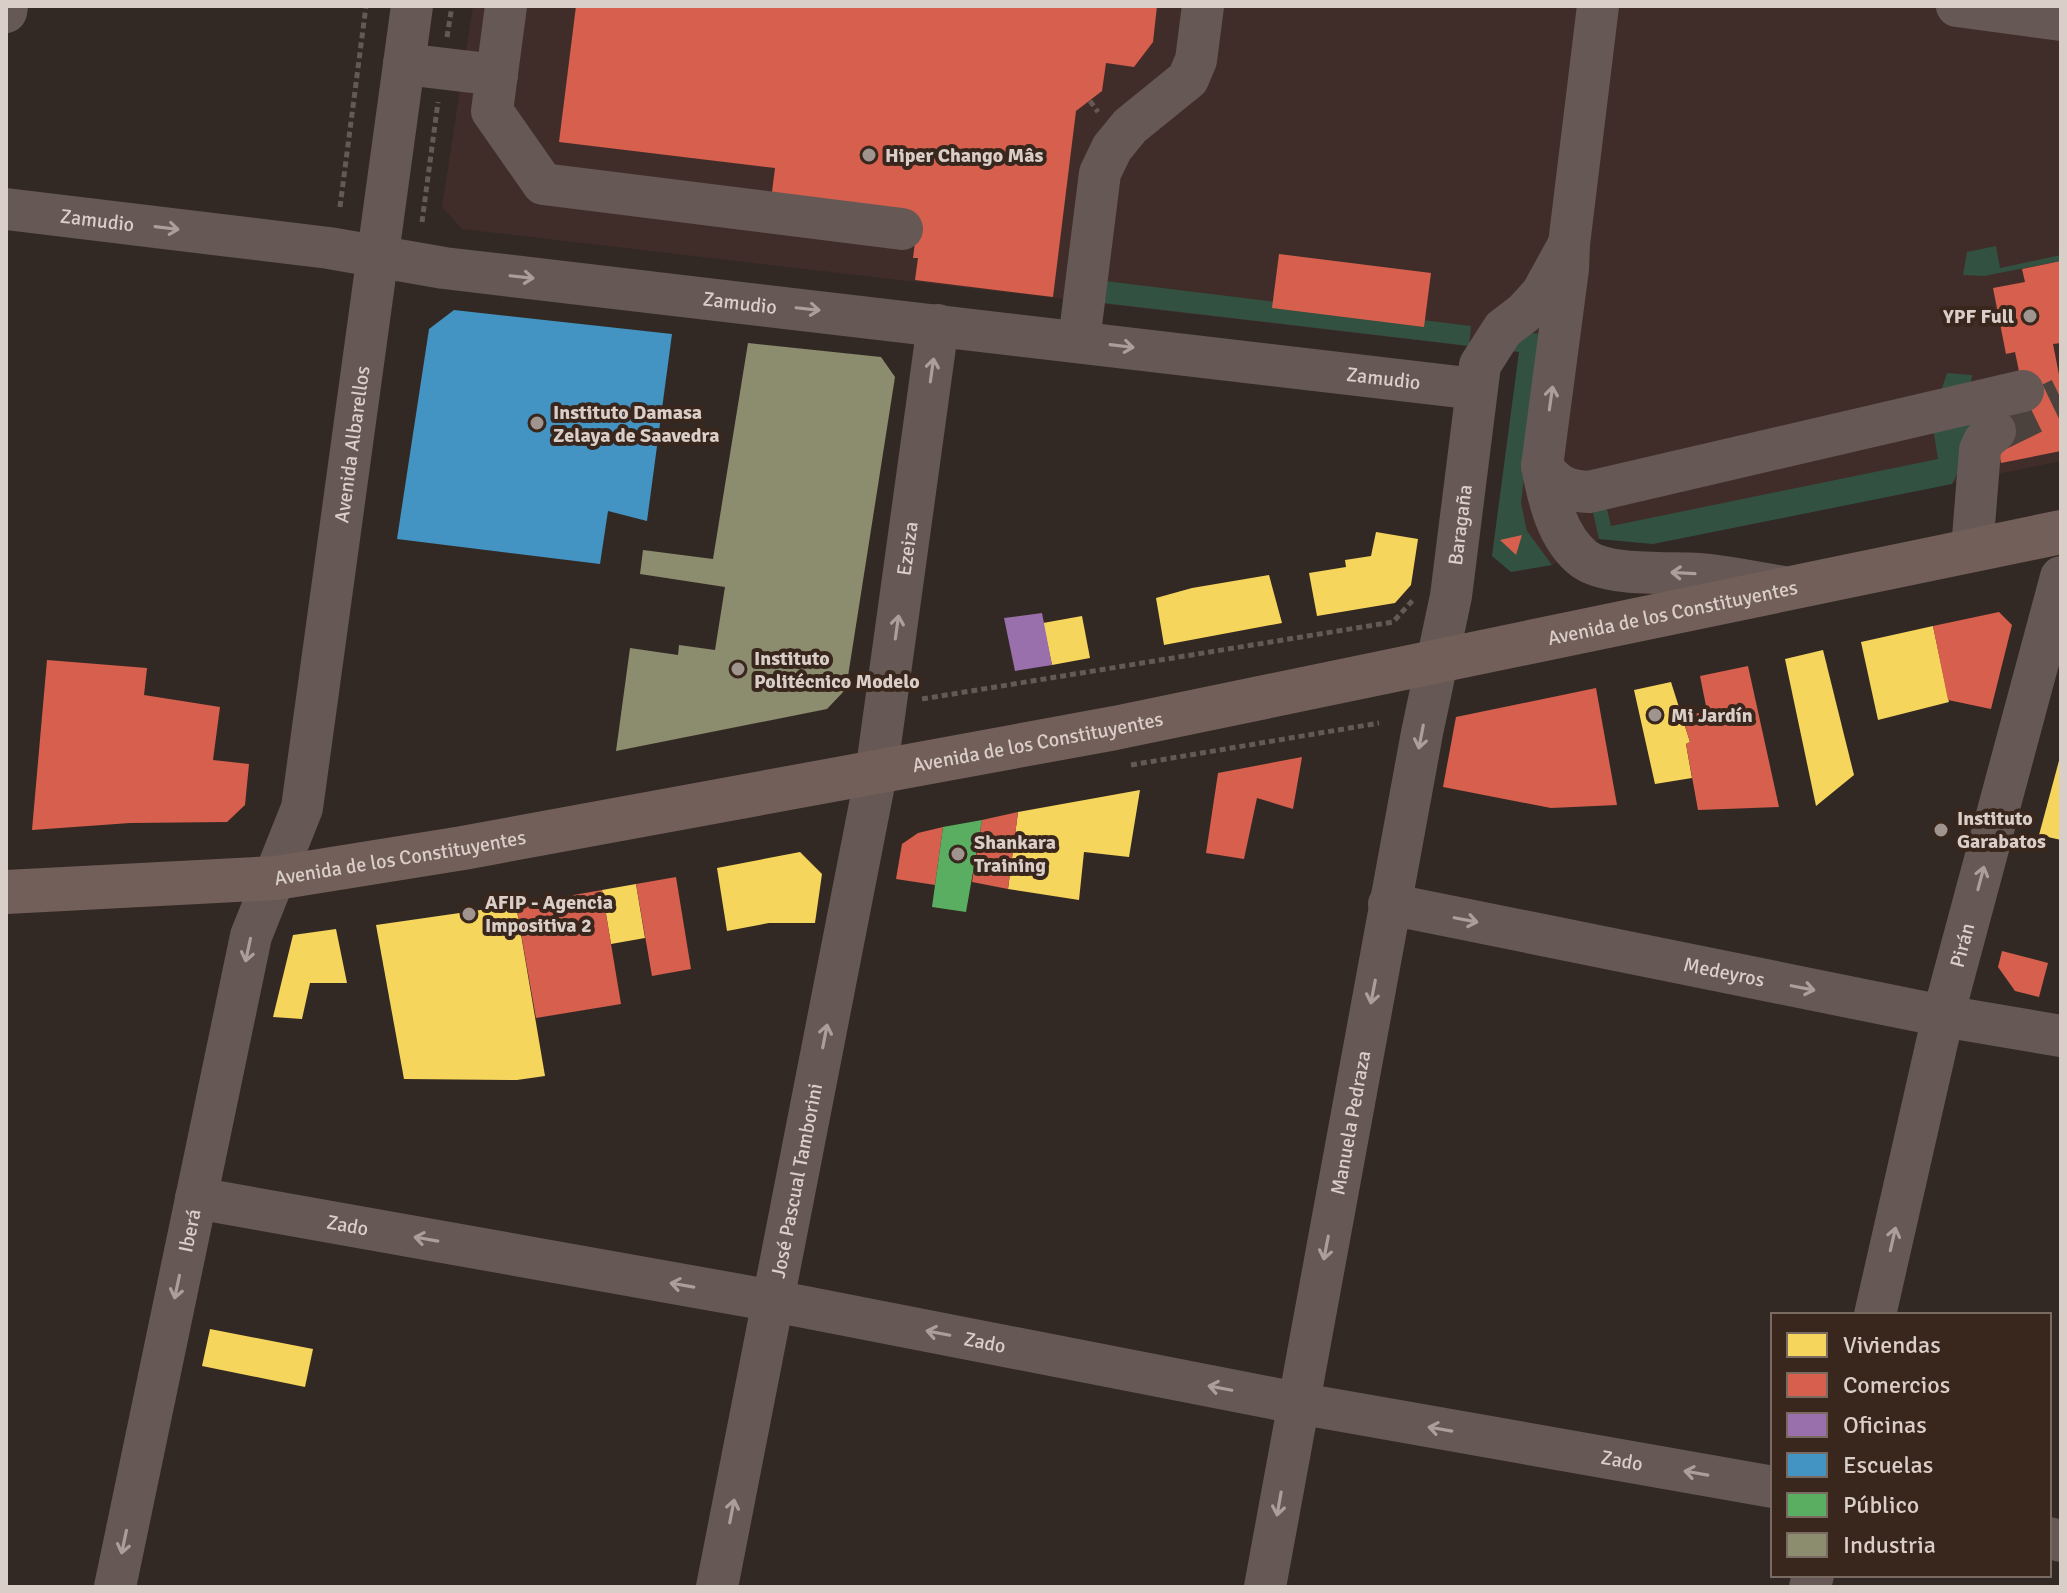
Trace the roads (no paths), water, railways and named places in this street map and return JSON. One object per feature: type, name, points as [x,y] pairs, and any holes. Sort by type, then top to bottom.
[{"type":"main road","name":"Avenida de los Constituyentes","points":[[6,892],[276,878],[479,845],[1115,728],[2061,532]]},
{"type":"street","name":"Avenida Albarellos","points":[[276,878],[302,808],[372,310],[377,254],[423,66],[412,6]]},
{"type":"street","points":[[506,6],[492,111],[543,184],[902,229]]},
{"type":"street","points":[[1079,341],[1100,173],[1112,148],[1130,126],[1188,79],[1196,60],[1203,6]]},
{"type":"street","points":[[1598,6],[1542,466],[1548,496],[1565,536],[1577,552],[1592,564],[1643,572],[1701,574],[1788,588]]},
{"type":"street","points":[[1957,6],[2061,20]]},
{"type":"street","points":[[423,66],[497,75]]},
{"type":"street","name":"Zamudio","points":[[6,209],[377,254],[444,268],[1476,389]]},
{"type":"street","name":"Baragaña","points":[[1437,660],[1451,596],[1480,365],[1491,344],[1542,293],[1569,244]]},
{"type":"street","name":"Ezeiza","points":[[876,774],[938,325]]},
{"type":"street","points":[[1542,466],[1551,479],[1562,487],[1589,492],[2023,391]]},
{"type":"street","points":[[1972,550],[1980,450],[1984,441],[1995,431]]},
{"type":"street","name":"Pirán","points":[[1875,1313],[1943,1016],[2061,577]]},
{"type":"street","name":"Manuela Pedraza","points":[[1265,1587],[1389,904],[1437,660]]},
{"type":"street","name":"José Pascual Tamborini","points":[[717,1587],[876,774]]},
{"type":"street","name":"Iberá","points":[[115,1587],[251,936],[276,878]]},
{"type":"street","name":"Medeyros","points":[[1389,904],[1943,1016],[2061,1036]]},
{"type":"street","name":"Zado","points":[[196,1198],[774,1301],[1297,1403],[1771,1487]]},
{"type":"tunnel","points":[[1995,431],[2061,399]]},
{"type":"place","name":"Hiper Chango Mâs","points":[[869,155]]},
{"type":"place","name":"YPF Full","points":[[2030,316]]},
{"type":"place","name":"Instituto Damasa Zelaya de Saavedra","points":[[537,423]]},
{"type":"place","name":"Instituto Politécnico Modelo","points":[[738,669]]},
{"type":"place","name":"Mi Jardín","points":[[1655,715]]},
{"type":"place","name":"Instituto Garabatos","points":[[1941,830]]},
{"type":"place","name":"Shankara Training","points":[[958,854]]},
{"type":"place","name":"AFIP - Agencia Impositiva 2","points":[[469,914]]}]
